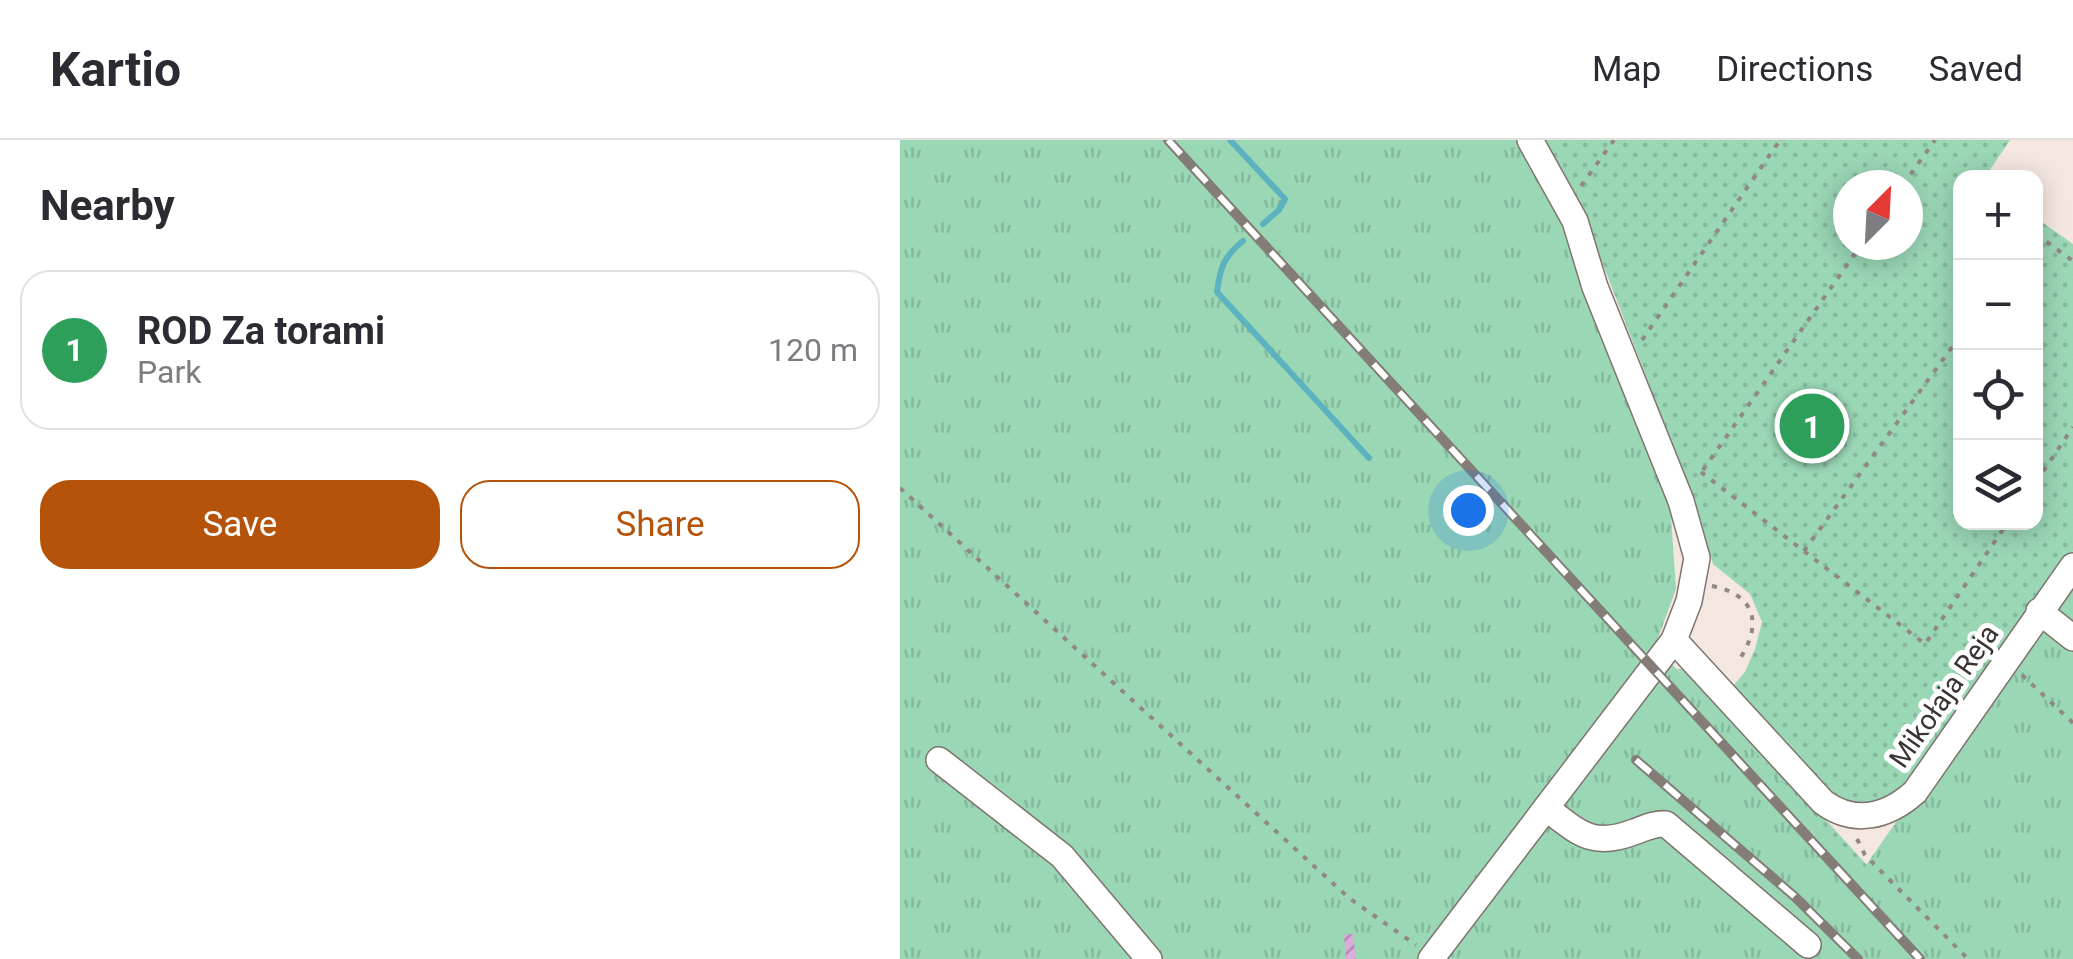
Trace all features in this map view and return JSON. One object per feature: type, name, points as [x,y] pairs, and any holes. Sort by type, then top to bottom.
[{"type":"street","points":[[1432,958],[1674,640],[1690,601],[1697,558],[1680,501],[1567,206],[1530,140]]},
{"type":"street","name":"Mikołaja Reja","points":[[1854,816],[1886,813],[1914,792],[2073,566]]},
{"type":"street","points":[[2039,610],[2073,638]]},
{"type":"street","points":[[1674,640],[1823,802],[1838,813],[1854,816]]},
{"type":"street","points":[[940,760],[1062,856],[1149,959]]},
{"type":"street","points":[[1546,808],[1581,835],[1599,841],[1666,824],[1808,944]]},
{"type":"path","points":[[1567,206],[1614,140]]},
{"type":"path","points":[[1626,366],[1655,317],[1780,140]]},
{"type":"path","points":[[1914,170],[1935,140]]},
{"type":"path","points":[[2043,239],[2073,260]]},
{"type":"path","points":[[1850,260],[1701,472],[1925,644],[2003,530]]},
{"type":"path","points":[[1804,551],[1953,346]]},
{"type":"path","points":[[2043,472],[2073,427]]},
{"type":"path","points":[[900,488],[1348,898],[1432,958]]},
{"type":"path","points":[[1692,585],[1732,590],[1744,599],[1754,622],[1753,636],[1739,660]]},
{"type":"path","points":[[2004,662],[2035,684],[2073,722]]},
{"type":"path","points":[[1854,816],[1856,839],[1865,856],[1968,959]]},
{"type":"green space","points":[[900,140],[1525,140],[1587,268],[1668,473],[1676,589],[1655,646],[1864,868],[2073,568],[2073,959],[900,959]]},
{"type":"green space","points":[[1543,140],[2010,140],[1990,170],[1953,170],[1953,530],[2043,530],[2043,223],[2073,244],[2073,551],[1907,789],[1871,808],[1836,801],[1728,692],[1745,672],[1762,622],[1750,594],[1713,564],[1696,507],[1583,212]]},
{"type":"green space","points":[[1688,668],[1895,896],[1941,959],[1677,669]]},
{"type":"building","points":[[1353,934],[1356,959],[1346,959],[1344,935]]},
{"type":"waterway","points":[[1230,140],[1285,199],[1263,224]]},
{"type":"waterway","points":[[1243,241],[1224,263],[1217,292],[1369,458]]},
{"type":"railway","points":[[1168,140],[1920,959]]},
{"type":"railway","points":[[1636,760],[1794,896],[1858,959]]},
{"type":"place","name":"ROD Za torami","points":[[1812,426]]}]
